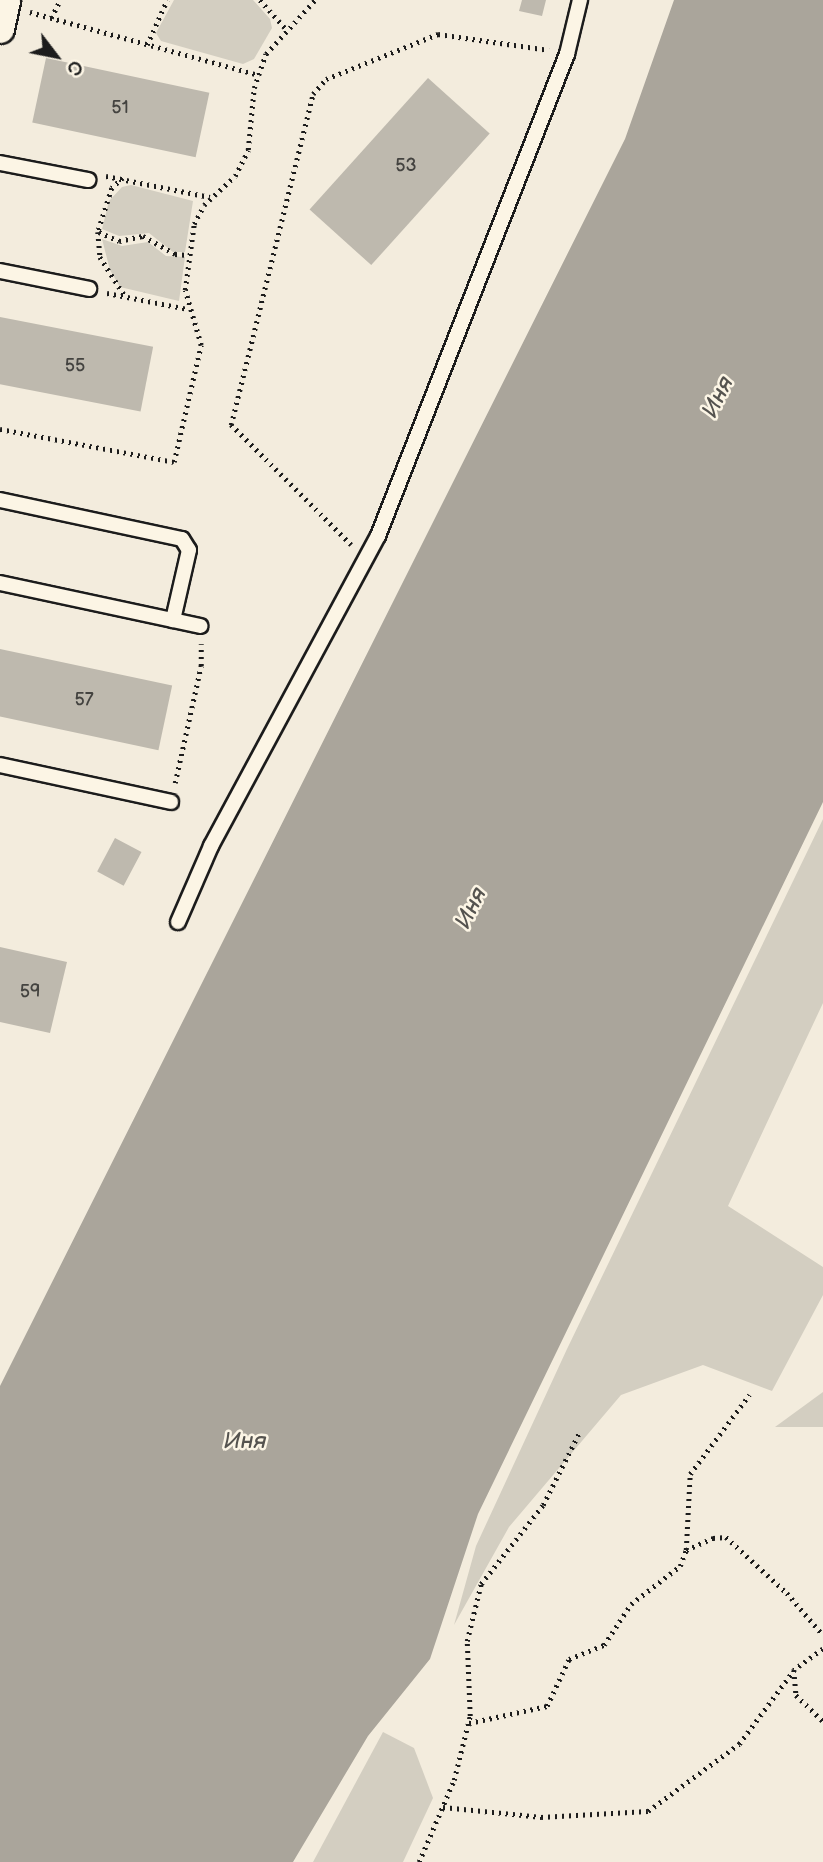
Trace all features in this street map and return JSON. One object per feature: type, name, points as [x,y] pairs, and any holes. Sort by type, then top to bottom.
[{"type":"lane","points":[[178,922],[211,846],[366,559],[567,54],[580,0]]},
{"type":"lane","points":[[0,163],[88,180]]},
{"type":"lane","points":[[0,271],[89,289]]},
{"type":"lane","points":[[0,500],[182,539],[189,550],[173,620]]},
{"type":"lane","points":[[0,583],[200,626]]},
{"type":"lane","points":[[0,765],[171,802]]},
{"type":"path","points":[[51,18],[60,0]]},
{"type":"path","points":[[147,45],[167,0]]},
{"type":"path","points":[[260,0],[286,29]]},
{"type":"path","points":[[0,429],[174,462],[201,345],[188,309],[188,255],[194,223],[211,197],[235,176],[248,150],[259,75],[266,54],[315,0]]},
{"type":"path","points":[[4,12],[51,18],[259,75]]},
{"type":"path","points":[[366,559],[231,425],[313,94],[326,79],[445,32],[567,54]]},
{"type":"path","points":[[88,180],[110,175],[211,197]]},
{"type":"path","points":[[123,178],[112,188],[98,232],[100,257],[125,296]]},
{"type":"path","points":[[98,232],[119,241],[143,236],[175,254],[188,255]]},
{"type":"path","points":[[89,289],[188,309]]},
{"type":"path","points":[[171,802],[201,666],[200,626]]},
{"type":"path","points":[[469,1723],[547,1706],[569,1659],[604,1645],[631,1604],[680,1566],[686,1550],[690,1474],[749,1395]]},
{"type":"path","points":[[419,1862],[443,1807],[469,1723],[467,1641],[481,1584],[542,1505],[579,1433]]},
{"type":"path","points":[[686,1550],[713,1538],[726,1537],[787,1593],[823,1634]]},
{"type":"path","points":[[443,1807],[541,1817],[648,1811],[739,1744],[794,1671],[823,1649]]},
{"type":"path","points":[[794,1671],[796,1695],[823,1721]]},
{"type":"shaded area","points":[[174,0],[253,0],[270,19],[272,28],[254,59],[243,64],[161,41],[156,33]]},
{"type":"shaded area","points":[[131,185],[193,201],[185,252],[173,252],[149,233],[119,236],[102,229],[109,201],[122,187]]},
{"type":"shaded area","points":[[102,239],[122,246],[148,242],[166,256],[185,257],[179,301],[120,287],[110,270]]},
{"type":"shaded area","points":[[823,819],[823,1003],[728,1206],[823,1267],[823,1295],[772,1391],[703,1365],[621,1395],[509,1527],[454,1625],[476,1546],[567,1349]]},
{"type":"shaded area","points":[[823,1392],[823,1427],[775,1427]]},
{"type":"shaded area","points":[[383,1732],[414,1748],[433,1798],[403,1862],[313,1862]]},
{"type":"water","name":"Иня","points":[[674,0],[823,0],[823,802],[478,1514],[430,1659],[368,1736],[293,1862],[0,1862],[0,1386],[625,139]]},
{"type":"building","points":[[522,0],[546,0],[542,16],[519,11]]},
{"type":"building","points":[[46,58],[209,93],[196,157],[32,123]]},
{"type":"building","points":[[428,78],[490,134],[371,265],[310,210]]},
{"type":"building","points":[[0,317],[153,347],[141,412],[0,384]]},
{"type":"building","points":[[0,649],[172,686],[158,750],[0,716]]},
{"type":"building","points":[[115,838],[141,852],[124,886],[97,872]]},
{"type":"building","points":[[0,947],[67,962],[50,1033],[0,1022]]}]
